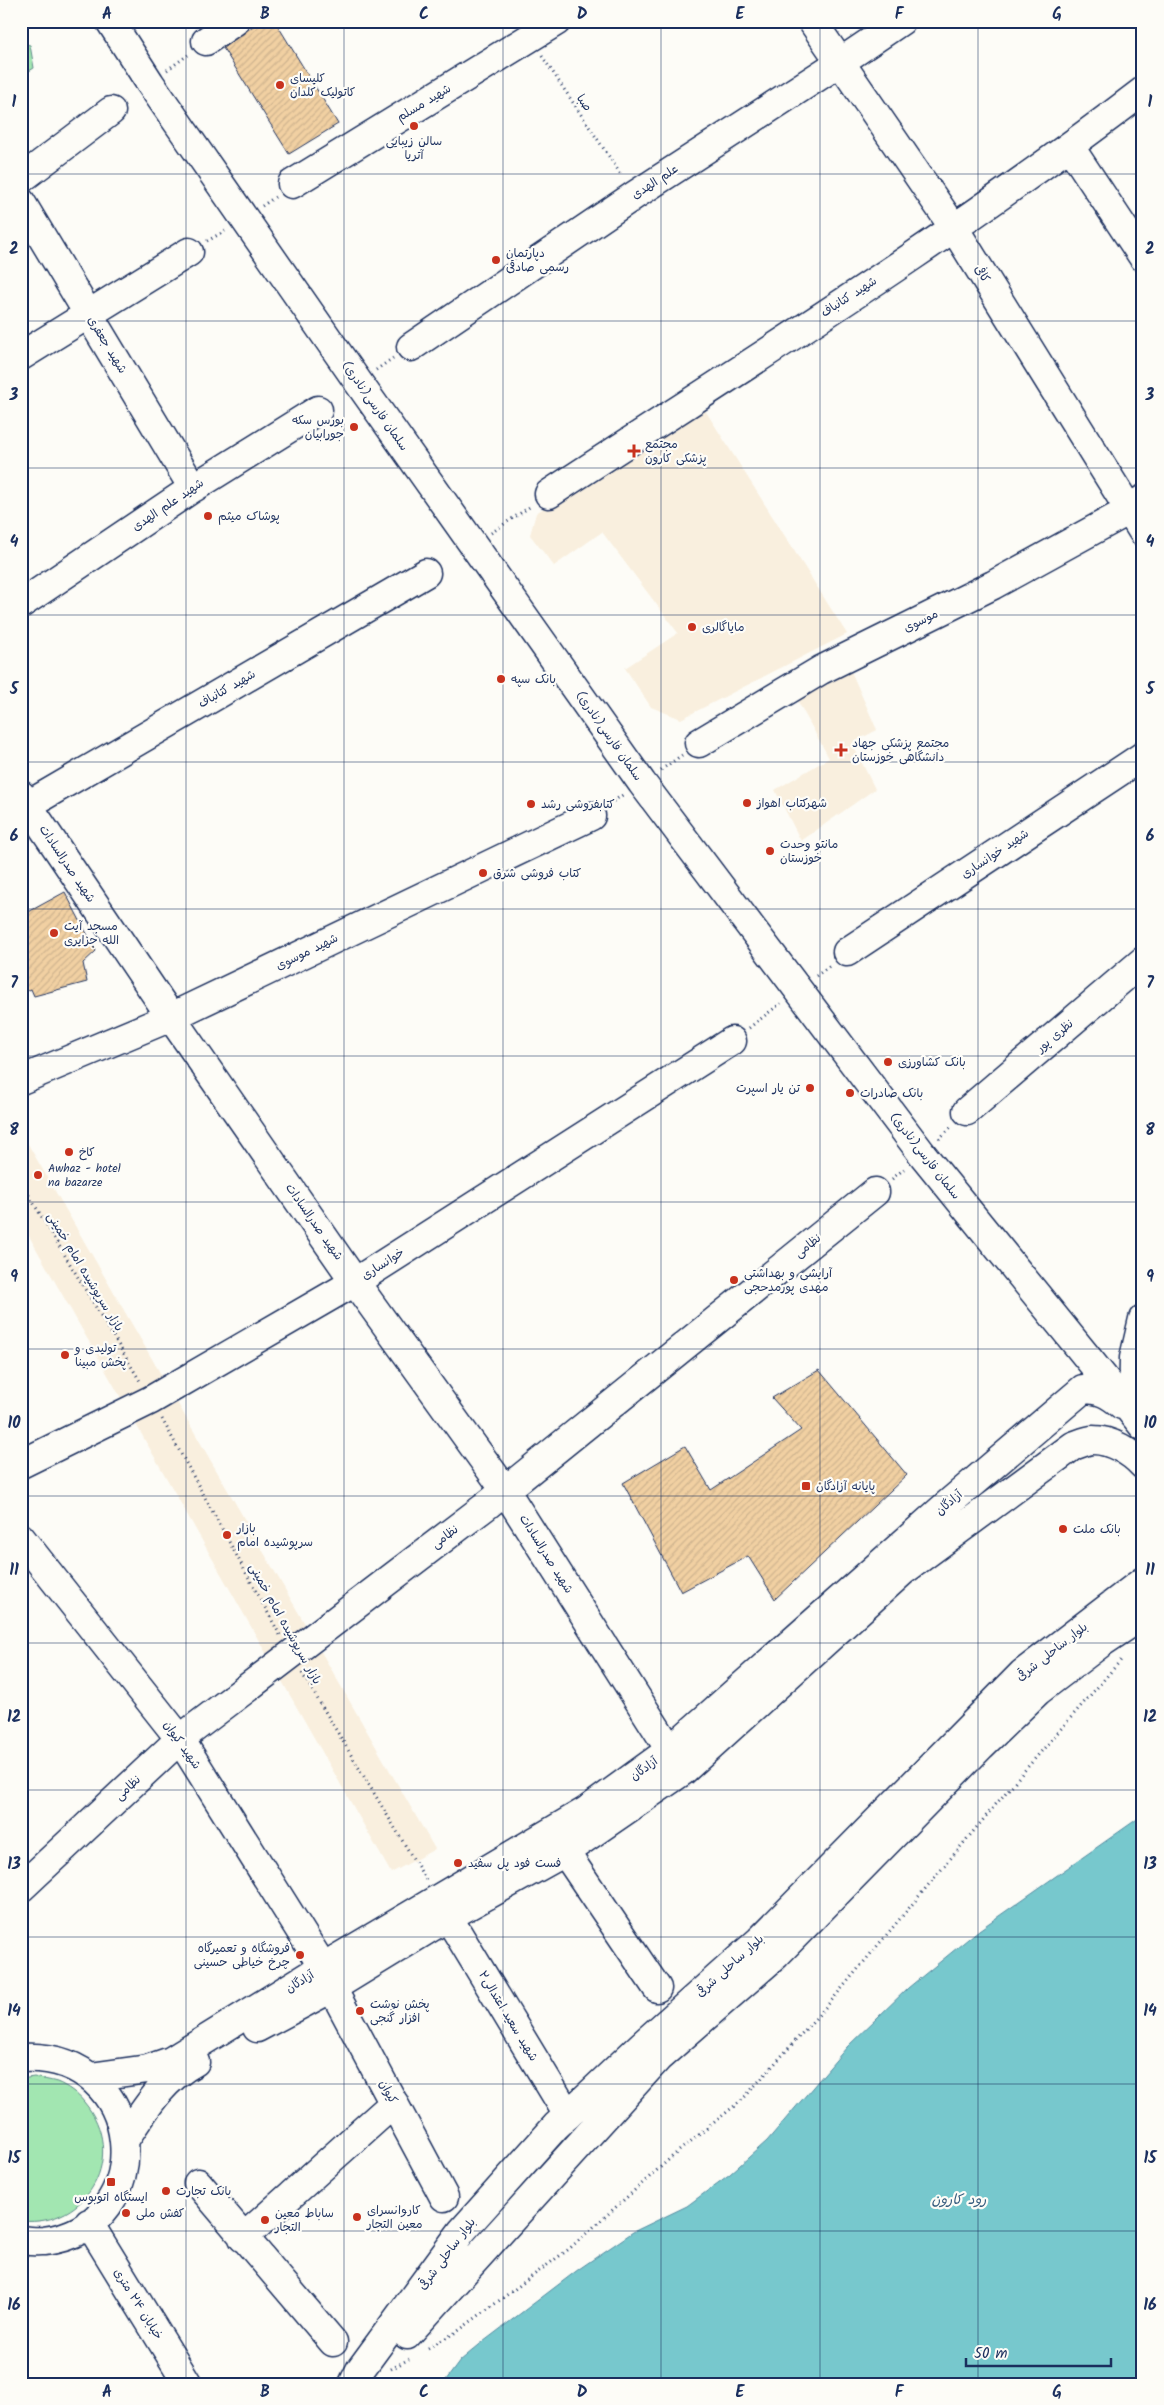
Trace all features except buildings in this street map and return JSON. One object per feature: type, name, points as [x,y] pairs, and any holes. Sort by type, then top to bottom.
[{"type":"street","name":"سلمان فارسی(نادری)","points":[[110,21],[150,83],[358,382],[642,783],[923,1155],[1138,1420]]},
{"type":"street","points":[[206,41],[235,21]]},
{"type":"street","name":"شهید مسلم","points":[[292,184],[557,21]]},
{"type":"street","name":"کافی","points":[[812,21],[954,228],[1138,514]]},
{"type":"street","name":"علم الهدی","points":[[411,347],[634,195],[840,63],[901,21]]},
{"type":"street","name":"شهید کتانباف","points":[[549,494],[954,228],[1070,147],[1143,91]]},
{"type":"street","points":[[21,179],[111,111]]},
{"type":"street","points":[[1070,147],[1143,257]]},
{"type":"street","name":"شهید جعفری","points":[[21,202],[193,488]]},
{"type":"street","points":[[21,356],[188,252]]},
{"type":"street","name":"شهید علم الهدی","points":[[21,604],[193,488],[318,410]]},
{"type":"street","name":"موسوی","points":[[699,743],[820,670],[1138,514]]},
{"type":"street","name":"شهید کتانباف","points":[[25,800],[426,573]]},
{"type":"street","name":"شهید خوانساری","points":[[847,952],[1143,756]]},
{"type":"street","name":"شهید صدرالسادات","points":[[25,800],[171,1017],[356,1282],[505,1490],[670,1750]]},
{"type":"street","name":"شهید موسوی","points":[[21,1080],[171,1017],[591,816]]},
{"type":"street","name":"نظری پور","points":[[967,1111],[1143,961]]},
{"type":"street","name":"خوانساری","points":[[21,1464],[151,1400],[356,1282],[732,1041]]},
{"type":"street","name":"نظامی","points":[[21,1888],[180,1739],[505,1490],[875,1192]]},
{"type":"street","points":[[1138,1420],[1134,1358],[1143,1319]]},
{"type":"street","name":"آزادگان","points":[[125,2139],[149,2103],[177,2071],[443,1908],[586,1811],[670,1750],[950,1502],[1083,1389],[1097,1389],[1110,1395],[1138,1420]]},
{"type":"street","name":"آزادگان","points":[[443,1908],[565,1852],[683,1771],[903,1571],[1041,1467],[1074,1446],[1093,1440],[1127,1451],[1143,1465]]},
{"type":"street","name":"شهید کیوان","points":[[21,1538],[180,1739],[327,1978]]},
{"type":"street","name":"بلوار ساحلی شرقی","points":[[1143,1581],[1022,1673],[760,1940],[643,2044],[568,2115],[462,2231],[360,2370],[365,2382],[421,2317],[658,2058],[776,1955],[981,1746],[1038,1691],[1101,1642],[1143,1615]]},
{"type":"street","points":[[565,1852],[657,1988]]},
{"type":"street","name":"شهید سعید اعتدالی۲","points":[[443,1908],[568,2115]]},
{"type":"street","name":"آزادگان","points":[[90,2077],[148,2069],[171,2061],[327,1978]]},
{"type":"street","name":"کیوان","points":[[327,1978],[444,2197]]},
{"type":"street","points":[[21,2058],[46,2058],[70,2064],[90,2077],[107,2094],[119,2115],[125,2139],[124,2163],[118,2186],[106,2207],[88,2223],[68,2235],[44,2241],[21,2240]]},
{"type":"street","points":[[243,2238],[394,2103]]},
{"type":"street","points":[[198,2183],[333,2342]]},
{"type":"street","name":"خیابان ۲۴ متری","points":[[88,2223],[188,2384]]},
{"type":"path","name":"صبا","points":[[530,39],[634,195]]},
{"type":"path","name":"بازار سرپوشیده امام خمینی","points":[[21,1182],[151,1400],[291,1654],[443,1908]]},
{"type":"path","points":[[424,2350],[458,2332],[569,2249],[674,2156],[743,2099],[832,2000],[1018,1778],[1123,1658]]},
{"type":"path","points":[[365,2382],[415,2355]]},
{"type":"shaded area","points":[[703,407],[847,634],[681,719],[651,707],[625,668],[678,633],[602,532],[554,566],[530,535],[536,513]]},
{"type":"shaded area","name":"مجتمع پزشکی جهاد دانشگاهی خوزستان","points":[[850,669],[877,730],[852,743],[875,789],[801,841],[775,790],[829,758],[796,698]]},
{"type":"shaded area","name":"بازار سرپوشیده امام","points":[[21,1132],[435,1849],[391,1873],[21,1222]]},
{"type":"green space","points":[[21,43],[30,45],[34,68],[21,76]]},
{"type":"green space","points":[[34,2077],[61,2084],[75,2093],[84,2102],[97,2122],[102,2144],[101,2164],[94,2184],[82,2200],[66,2213],[45,2220],[21,2221],[21,2079]]},
{"type":"water","name":"رود کارون","points":[[1143,1815],[1143,2384],[443,2384],[460,2361],[579,2269],[633,2232],[687,2206],[730,2174],[767,2141],[847,2047],[908,1988],[979,1930]]},
{"type":"place","name":"کلیسای کاتولیک کلدان","points":[[280,85]]},
{"type":"place","name":"سالن زیبایی آتریا","points":[[414,126]]},
{"type":"place","name":"دپارتمان رسمی صادقی","points":[[496,260]]},
{"type":"place","name":"بورس سکه جورابیان","points":[[354,427]]},
{"type":"place","name":"مجتمع پزشکی کارون","points":[[634,451]]},
{"type":"place","name":"پوشاک میثم","points":[[208,516]]},
{"type":"place","name":"مایاگالری","points":[[692,627]]},
{"type":"place","name":"بانک سپه","points":[[501,679]]},
{"type":"place","name":"مجتمع پزشکی جهاد دانشگاهی خوزستان","points":[[841,750]]},
{"type":"place","name":"شهرکتاب اهواز","points":[[747,803]]},
{"type":"place","name":"کتابفروشی رشد","points":[[531,804]]},
{"type":"place","name":"مانتو وحدت خوزستان","points":[[770,851]]},
{"type":"place","name":"کتاب فروشی شرق","points":[[483,873]]},
{"type":"place","name":"مسجد آیت الله جزایری","points":[[54,933]]},
{"type":"place","name":"بانک کشاورزی","points":[[888,1062]]},
{"type":"place","name":"تن یار اسپرت","points":[[810,1088]]},
{"type":"place","name":"بانک صادرات","points":[[850,1093]]},
{"type":"place","name":"کاخ","points":[[69,1152]]},
{"type":"place","name":"Awhaz - hotel na bazarze","points":[[38,1175]]},
{"type":"place","name":"آرایشی و بهداشتی مهدی پورمدحجی","points":[[734,1280]]},
{"type":"place","name":"تولیدی و پخش مبینا","points":[[65,1355]]},
{"type":"place","name":"پایانه آزادگان","points":[[806,1486]]},
{"type":"place","name":"بانک ملت","points":[[1063,1529]]},
{"type":"place","name":"بازار سرپوشیده امام","points":[[227,1535]]},
{"type":"place","name":"فست فود پل سفید","points":[[458,1863]]},
{"type":"place","name":"فروشگاه و تعمیرگاه چرخ خیاطی حسینی","points":[[300,1955]]},
{"type":"place","name":"پخش نوشت افزار گنجی","points":[[360,2011]]},
{"type":"place","name":"ایستگاه اتوبوس","points":[[111,2182]]},
{"type":"place","name":"بانک تجارت","points":[[166,2191]]},
{"type":"place","name":"کفش ملی","points":[[126,2213]]},
{"type":"place","name":"کاروانسرای معین التجار","points":[[357,2217]]},
{"type":"place","name":"ساباط معین التجار","points":[[265,2220]]}]
